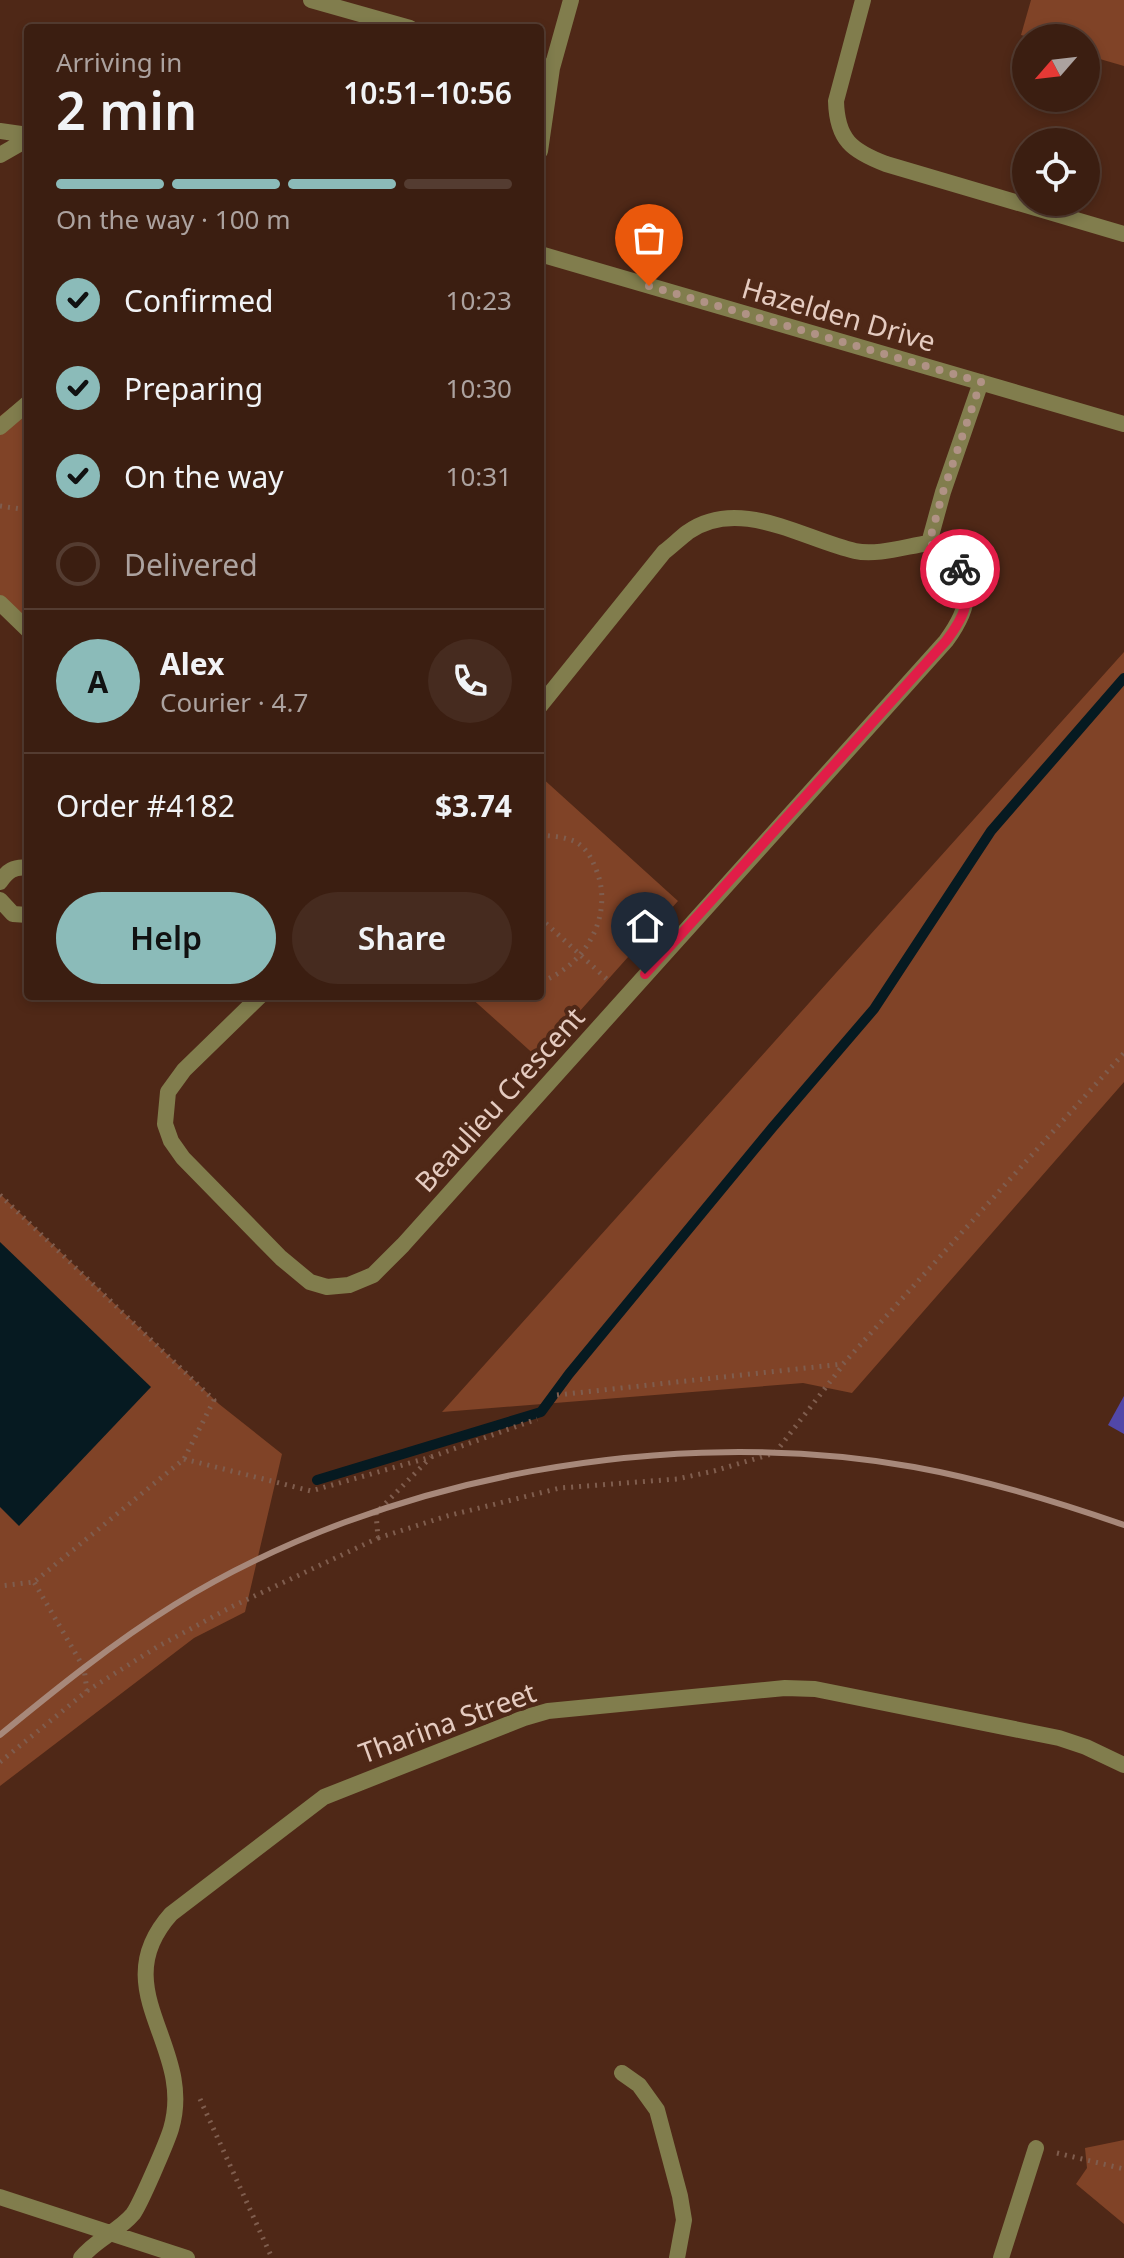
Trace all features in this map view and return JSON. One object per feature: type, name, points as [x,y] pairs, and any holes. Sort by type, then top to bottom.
[{"type":"street","points":[[311,0],[396,24]]},
{"type":"street","points":[[544,94],[546,66],[571,0]]},
{"type":"street","points":[[863,0],[836,101],[840,130],[858,153],[1124,234]]},
{"type":"street","points":[[0,131],[24,136]]},
{"type":"street","points":[[0,155],[24,140]]},
{"type":"street","name":"Hazelden Drive","points":[[544,255],[1124,424]]},
{"type":"street","points":[[544,701],[664,552],[689,531],[716,520],[736,519],[765,522],[858,552],[929,543],[981,382]]},
{"type":"street","points":[[0,427],[24,406]]},
{"type":"street","name":"Beaulieu Crescent","points":[[256,1000],[184,1070],[168,1092],[165,1124],[171,1141],[183,1158],[281,1258],[310,1282],[327,1287],[349,1285],[373,1275],[469,1173],[946,641],[961,621],[967,586],[961,569],[948,555],[929,543]]},
{"type":"street","points":[[0,603],[24,626]]},
{"type":"street","points":[[0,882],[14,868],[24,868]]},
{"type":"street","points":[[2,908],[24,916]]},
{"type":"street","name":"Tharina Street","points":[[81,2258],[89,2248],[133,2214],[171,2129],[174,2079],[144,1983],[144,1963],[149,1944],[171,1914],[324,1797],[548,1711],[785,1688],[815,1689],[1032,1732],[1086,1747],[1124,1765]]},
{"type":"street","points":[[622,2073],[639,2085],[657,2110],[684,2220],[677,2258]]},
{"type":"street","points":[[1001,2258],[1036,2148]]},
{"type":"street","points":[[0,2197],[187,2258]]},
{"type":"path","points":[[0,506],[24,509]]},
{"type":"path","points":[[544,835],[577,843],[587,851],[599,875],[603,905],[595,931],[581,955],[562,971],[544,980]]},
{"type":"path","points":[[544,922],[626,996]]},
{"type":"path","points":[[0,1762],[87,1691],[157,1647],[231,1607],[378,1538],[447,1516],[560,1488],[677,1479],[775,1453],[843,1364],[1124,1053]]},
{"type":"path","points":[[0,1195],[214,1400],[184,1459],[34,1582],[0,1586]]},
{"type":"path","points":[[557,1395],[843,1364]]},
{"type":"path","points":[[184,1459],[311,1491],[431,1457],[537,1419]]},
{"type":"path","points":[[378,1538],[376,1513],[431,1457]]},
{"type":"path","points":[[34,1582],[84,1668],[87,1691]]},
{"type":"path","points":[[194,2091],[203,2104],[272,2258]]},
{"type":"path","points":[[1036,2148],[1124,2169]]},
{"type":"shaded area","points":[[1031,0],[1124,0],[1124,66],[1100,59],[1100,24],[1024,24]]},
{"type":"shaded area","points":[[24,397],[24,618],[0,595],[0,416]]},
{"type":"shaded area","points":[[1124,652],[1124,1082],[852,1393],[803,1383],[442,1412]]},
{"type":"shaded area","points":[[544,780],[678,901],[538,1058],[473,1000],[544,1000]]},
{"type":"shaded area","points":[[0,1194],[219,1404],[282,1454],[245,1612],[194,1638],[0,1786]]},
{"type":"shaded area","points":[[1124,2140],[1124,2224],[1076,2184],[1087,2168],[1085,2148]]},
{"type":"water","points":[[0,1242],[151,1387],[19,1526],[0,1507]]},
{"type":"building","points":[[1124,1396],[1124,1434],[1108,1425]]},
{"type":"waterway","points":[[317,1480],[541,1412],[772,1128],[874,1009],[991,831],[1124,678]]},
{"type":"railway","points":[[0,1735],[129,1635],[174,1605],[256,1560],[344,1523],[437,1493],[532,1471],[629,1457],[726,1452],[821,1455],[914,1467],[967,1478],[1124,1525]]},
{"type":"way so far","points":[[649,286],[981,382],[929,543],[948,555],[960,569]]},
{"type":"route","points":[[645,974],[946,641],[961,621],[966,604],[967,586],[960,569]]}]
